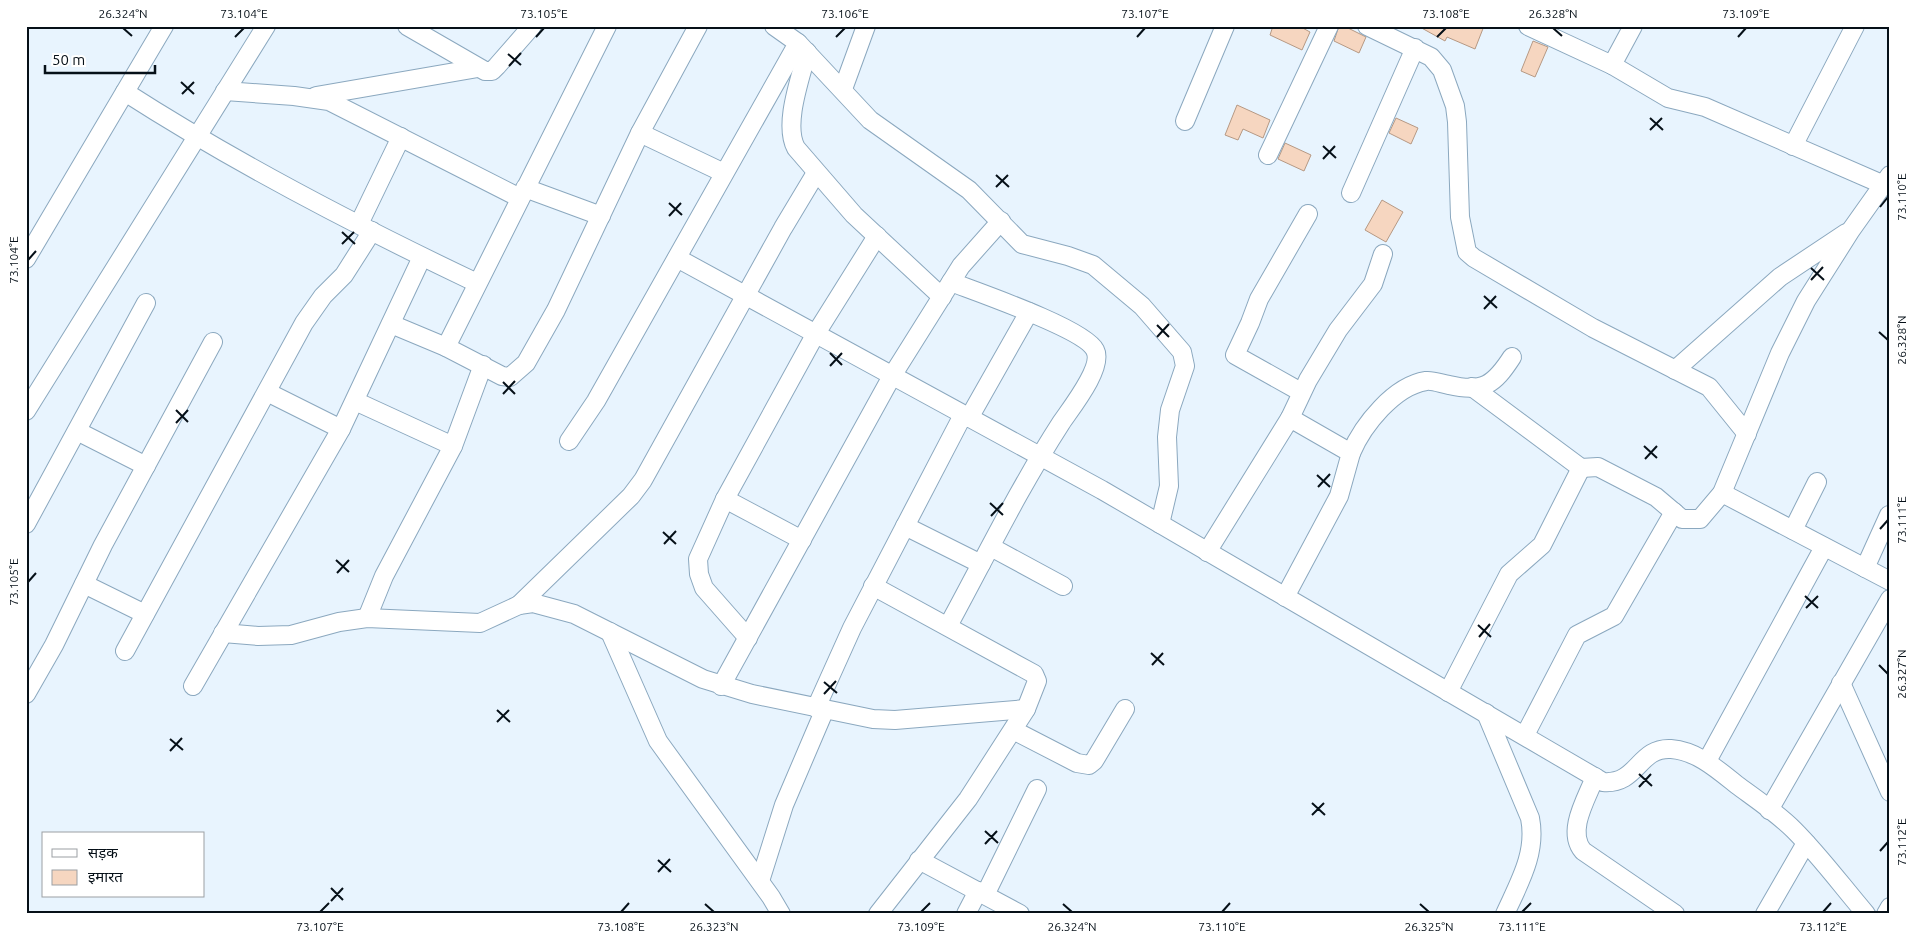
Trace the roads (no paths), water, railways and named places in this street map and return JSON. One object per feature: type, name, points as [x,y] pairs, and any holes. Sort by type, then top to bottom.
[{"type":"street","points":[[26,259],[164,26]]},
{"type":"street","points":[[26,411],[266,26]]},
{"type":"street","points":[[407,26],[478,68],[492,71],[532,26]]},
{"type":"street","points":[[390,324],[446,347],[502,376],[510,377],[526,363],[556,310],[640,133],[698,26]]},
{"type":"street","points":[[774,26],[803,47],[870,120],[969,190],[1001,220],[1022,244],[1068,256],[1093,266],[1118,284],[1142,306],[1182,352],[1185,366],[1170,410],[1167,437],[1169,486],[1160,524]]},
{"type":"street","points":[[843,89],[866,26]]},
{"type":"street","points":[[1185,121],[1226,26]]},
{"type":"street","points":[[1268,156],[1329,26]]},
{"type":"street","points":[[1367,26],[1415,48],[1438,62],[1455,106],[1460,217],[1467,252],[1474,258],[1593,328],[1709,388],[1748,434]]},
{"type":"street","points":[[1472,388],[1581,468],[1598,467],[1656,497],[1682,519],[1700,519],[1722,493],[1788,336],[1806,301],[1851,230],[1887,180],[1793,146],[1705,107],[1668,98],[1612,65],[1528,26]]},
{"type":"street","points":[[1612,65],[1633,26]]},
{"type":"street","points":[[1793,146],[1855,26]]},
{"type":"street","points":[[446,347],[522,193],[599,29]]},
{"type":"street","points":[[569,441],[596,401],[724,172],[803,47]]},
{"type":"street","points":[[803,47],[793,114],[792,140],[816,173],[877,236],[947,289],[1029,312],[1084,339],[1095,350],[1097,357],[1095,368],[1086,386],[1040,456],[948,626]]},
{"type":"street","points":[[1351,193],[1415,48]]},
{"type":"street","points":[[310,97],[478,68]]},
{"type":"street","points":[[225,91],[310,97],[329,101],[401,138],[522,193],[601,216]]},
{"type":"street","points":[[125,92],[197,138],[422,257],[477,283]]},
{"type":"street","points":[[640,133],[724,172]]},
{"type":"street","points":[[125,651],[304,323],[323,296],[344,275],[366,227],[401,138]]},
{"type":"street","points":[[520,605],[635,491],[816,173]]},
{"type":"street","points":[[1301,392],[1234,355],[1250,323],[1259,299],[1308,214]]},
{"type":"street","points":[[721,686],[892,376],[961,266],[1001,220]]},
{"type":"street","points":[[1675,370],[1780,277],[1851,230]]},
{"type":"street","points":[[748,638],[704,588],[699,574],[698,559],[725,499],[815,335],[877,236]]},
{"type":"street","points":[[1207,552],[1290,418],[1301,392],[1338,330],[1373,284],[1383,254]]},
{"type":"street","points":[[193,686],[341,430],[422,257]]},
{"type":"street","points":[[677,258],[815,335],[1040,456],[1603,782],[1613,783],[1624,780],[1646,757],[1663,749],[1684,752],[1707,761],[1769,810],[1806,843],[1866,914]]},
{"type":"street","points":[[26,524],[146,303]]},
{"type":"street","points":[[760,881],[784,805],[852,628],[905,526],[966,417],[1029,312]]},
{"type":"street","points":[[26,694],[213,342]]},
{"type":"street","points":[[1285,597],[1339,496],[1351,453],[1359,434],[1370,419],[1413,384],[1428,381],[1462,388],[1483,387],[1499,377],[1512,357]]},
{"type":"street","points":[[367,618],[384,576],[453,446],[483,365]]},
{"type":"street","points":[[267,392],[341,430]]},
{"type":"street","points":[[355,401],[453,446]]},
{"type":"street","points":[[1290,418],[1351,453]]},
{"type":"street","points":[[77,431],[146,466]]},
{"type":"street","points":[[1448,692],[1509,574],[1542,545],[1581,468]]},
{"type":"street","points":[[1793,530],[1817,482]]},
{"type":"street","points":[[1722,493],[1890,581]]},
{"type":"street","points":[[725,499],[802,540]]},
{"type":"street","points":[[1524,735],[1577,635],[1614,616],[1674,512]]},
{"type":"street","points":[[1865,568],[1889,515]]},
{"type":"street","points":[[905,526],[982,564]]},
{"type":"street","points":[[991,547],[1063,586]]},
{"type":"street","points":[[1707,761],[1824,547]]},
{"type":"street","points":[[84,584],[145,614]]},
{"type":"street","points":[[874,586],[1034,674],[1037,680],[1026,709],[968,799],[878,914]]},
{"type":"street","points":[[1769,810],[1890,599]]},
{"type":"street","points":[[224,633],[258,636],[291,635],[339,622],[367,618],[480,623],[520,605],[533,603],[558,609],[721,686],[821,709],[872,719],[894,720],[1026,709]]},
{"type":"street","points":[[610,632],[658,741],[760,881],[781,914]]},
{"type":"street","points":[[1841,683],[1890,792]]},
{"type":"street","points":[[1013,730],[1077,763],[1089,765],[1094,761],[1125,709]]},
{"type":"street","points":[[1486,713],[1530,818],[1533,833],[1527,864],[1505,914]]},
{"type":"street","points":[[1595,777],[1577,823],[1575,834],[1577,844],[1582,851],[1674,914]]},
{"type":"street","points":[[966,914],[981,893],[1037,789]]},
{"type":"street","points":[[1765,914],[1806,843]]},
{"type":"street","points":[[919,860],[1020,914]]},
{"type":"street","points":[[1886,914],[1890,907]]}]
